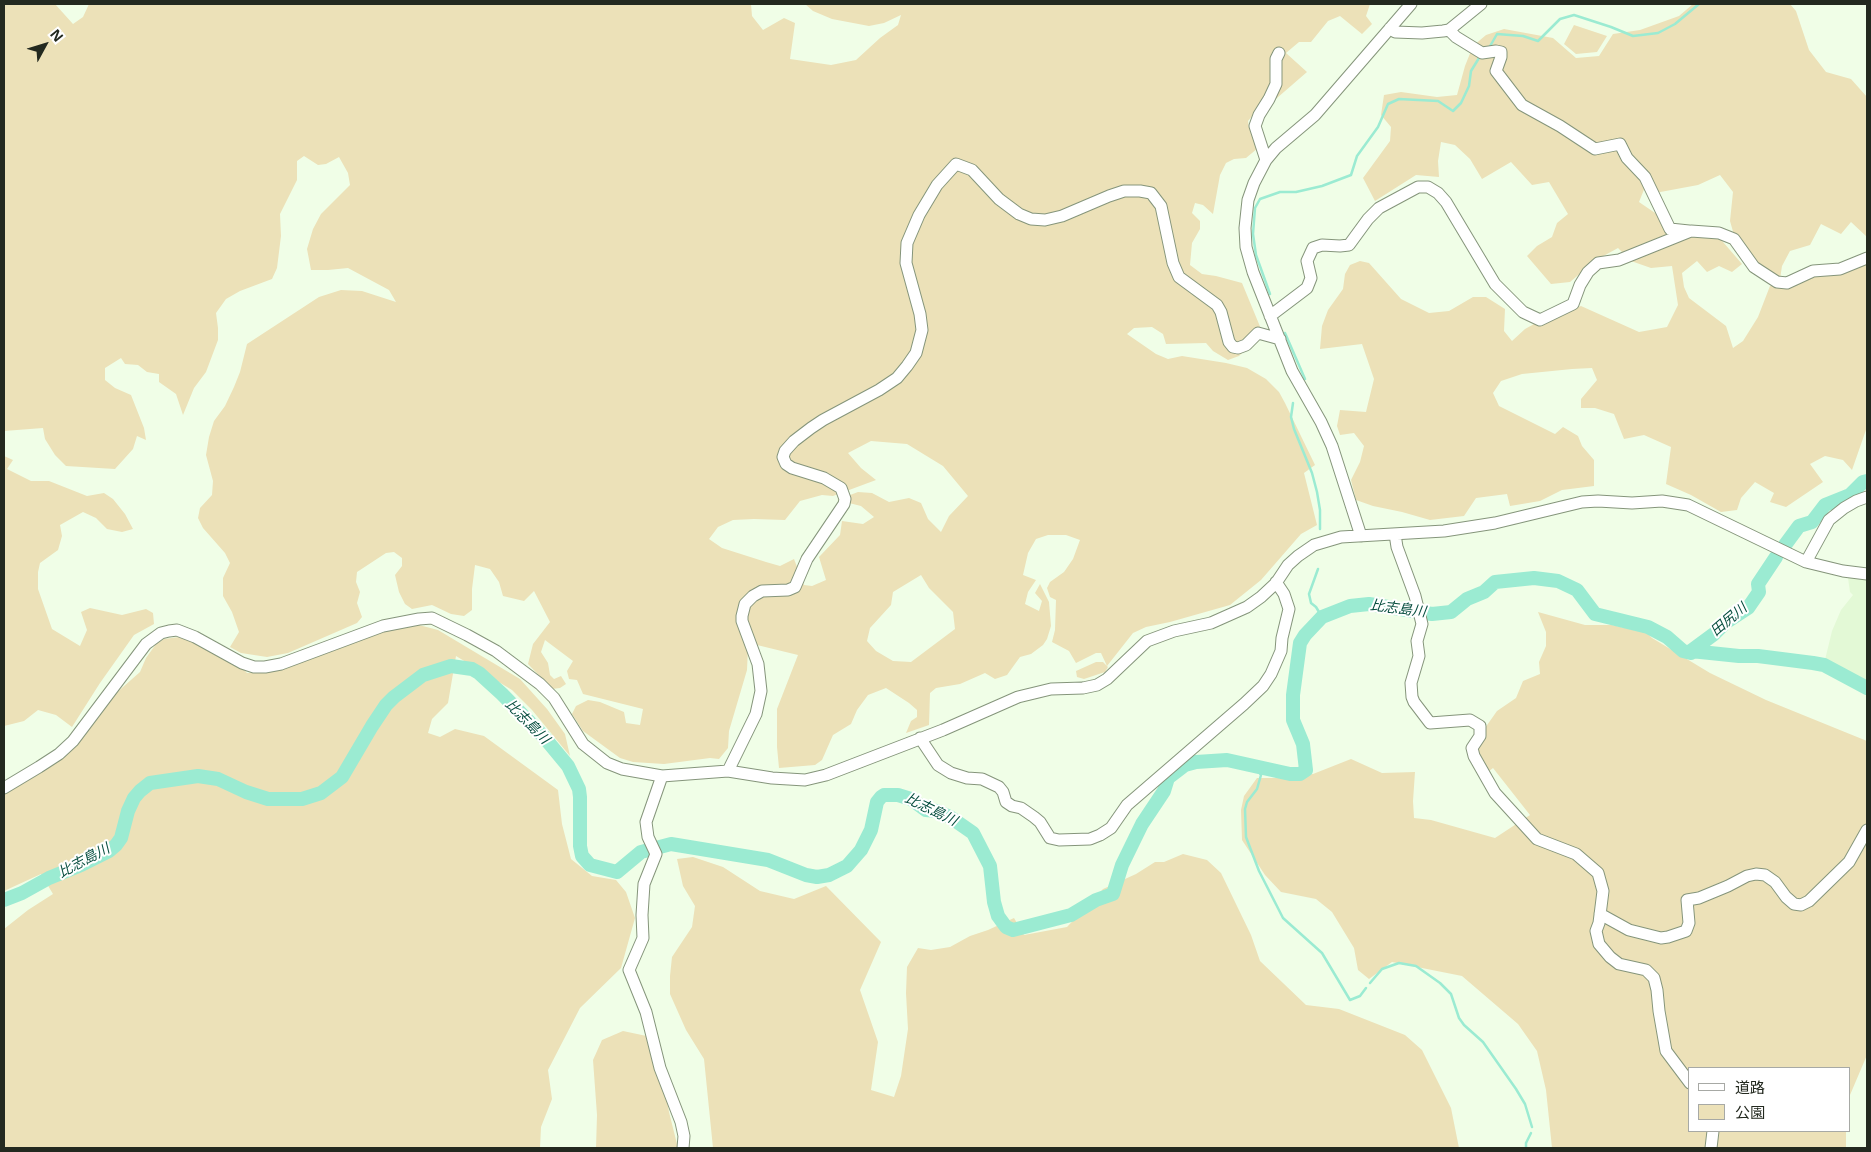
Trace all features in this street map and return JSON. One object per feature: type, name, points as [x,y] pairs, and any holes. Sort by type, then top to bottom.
[{"type":"street","points":[[1361,536],[1332,446],[1321,422],[1292,371],[1270,316],[1249,260],[1245,228],[1248,200],[1256,178],[1266,160],[1276,148],[1315,115],[1411,4]]},
{"type":"street","points":[[1390,28],[1395,32],[1422,33],[1449,30],[1481,4]]},
{"type":"street","points":[[1449,30],[1456,37],[1482,53],[1501,52],[1496,71],[1522,105],[1560,126],[1594,149],[1620,144],[1627,158],[1645,177],[1670,229],[1719,233],[1734,239],[1754,268],[1777,282],[1787,283],[1813,271],[1840,269],[1867,258]]},
{"type":"street","points":[[1266,160],[1255,126],[1276,84],[1276,60],[1279,53]]},
{"type":"street","points":[[728,771],[756,714],[761,692],[758,664],[742,621],[745,604],[753,596],[762,592],[788,590],[795,587],[807,559],[844,504],[843,492],[836,485],[824,478],[792,468],[786,464],[783,457],[794,441],[811,428],[897,378],[916,353],[922,330],[920,314],[906,263],[907,243],[919,214],[956,164],[972,170],[999,199],[1019,214],[1031,219],[1044,220],[1062,216],[1124,191],[1151,193],[1161,206],[1172,263],[1179,277],[1217,305],[1221,312],[1229,342],[1233,347],[1238,348],[1246,345],[1258,333],[1280,339]]},
{"type":"street","points":[[1270,316],[1307,288],[1311,278],[1308,261],[1314,248],[1322,245],[1349,245],[1368,218],[1379,208],[1418,187],[1428,187],[1438,193],[1446,202],[1496,284],[1523,312],[1540,320],[1573,304],[1580,285],[1588,272],[1598,263],[1619,260],[1690,231]]},
{"type":"street","points":[[1806,562],[1829,520],[1844,508],[1867,497]]},
{"type":"street","points":[[4,788],[59,754],[73,741],[146,644],[161,633],[177,630],[187,633],[242,663],[254,667],[265,667],[282,664],[383,626],[432,618],[468,635],[496,652],[540,684],[554,698],[583,744],[607,764],[622,769],[662,776],[728,771],[772,778],[805,780],[826,775],[957,725],[1018,697],[1051,689],[1083,688],[1097,685],[1107,679],[1147,641],[1174,631],[1211,623],[1230,616],[1261,597],[1276,582],[1288,565],[1314,545],[1341,537],[1444,531],[1495,523],[1582,502],[1598,501],[1632,504],[1662,501],[1688,505],[1794,558],[1867,574]]},
{"type":"street","points":[[1395,534],[1397,546],[1415,596],[1422,624],[1417,641],[1419,656],[1411,683],[1414,702],[1430,723],[1470,720],[1480,726],[1480,736],[1472,748],[1474,756],[1495,794],[1537,839],[1576,854],[1598,873],[1603,891],[1596,935],[1601,949],[1619,964],[1646,970],[1654,978],[1666,1051],[1688,1080]]},
{"type":"street","points":[[920,738],[938,765],[951,773],[967,778],[982,779],[999,787],[1003,792],[1006,802],[1021,808],[1034,817],[1040,822],[1050,838],[1058,840],[1090,839],[1100,835],[1111,828],[1127,805],[1143,793],[1263,686],[1271,674],[1281,651],[1289,609],[1284,594],[1276,582]]},
{"type":"street","points":[[662,776],[646,822],[648,837],[656,854],[644,884],[643,938],[629,970],[646,1012],[660,1068],[681,1122],[684,1136],[683,1148]]},
{"type":"street","points":[[1600,914],[1629,930],[1661,938],[1668,937],[1686,931],[1689,923],[1687,900],[1699,898],[1747,876],[1756,874],[1766,875],[1775,882],[1794,904],[1801,905],[1809,901],[1850,862],[1867,830]]},
{"type":"street","points":[[1710,1148],[1713,1132]]},
{"type":"shaded area","points":[[1851,576],[1867,579],[1867,687],[1824,664],[1832,631],[1841,610],[1853,595],[1850,592],[1848,578]]},
{"type":"green space","points":[[4,4],[55,4],[73,24],[83,17],[89,4],[751,4],[752,16],[763,30],[784,18],[795,23],[790,59],[831,65],[856,60],[880,38],[898,25],[901,15],[884,23],[869,26],[832,19],[813,11],[805,4],[1370,4],[1366,16],[1372,24],[1362,34],[1340,16],[1328,21],[1311,42],[1299,42],[1286,53],[1307,72],[1277,98],[1257,110],[1248,121],[1249,128],[1259,143],[1258,148],[1246,158],[1234,159],[1226,163],[1220,175],[1213,214],[1203,205],[1195,203],[1192,213],[1200,221],[1200,229],[1192,243],[1190,265],[1202,274],[1242,283],[1266,341],[1257,338],[1239,356],[1228,360],[1213,351],[1206,343],[1166,344],[1163,334],[1152,327],[1134,328],[1127,334],[1156,354],[1168,359],[1182,356],[1247,368],[1266,379],[1279,392],[1315,465],[1304,473],[1317,525],[1301,534],[1261,580],[1230,605],[1146,627],[1133,633],[1107,666],[1101,653],[1096,653],[1076,663],[1069,651],[1052,642],[1055,630],[1056,600],[1050,597],[1047,588],[1050,582],[1064,572],[1073,559],[1080,540],[1066,535],[1048,535],[1036,539],[1028,553],[1023,575],[1036,580],[1028,592],[1025,604],[1039,611],[1042,601],[1035,593],[1040,584],[1049,602],[1051,626],[1043,645],[1031,654],[1020,657],[1007,675],[995,679],[985,673],[960,684],[936,688],[930,693],[929,725],[906,733],[911,721],[917,717],[917,710],[886,688],[868,695],[857,710],[851,724],[833,735],[822,760],[815,765],[779,768],[777,709],[798,655],[757,645],[748,648],[747,670],[729,731],[728,748],[719,759],[710,758],[664,764],[633,762],[620,758],[583,731],[572,714],[576,706],[588,700],[600,702],[624,712],[626,723],[640,725],[643,709],[583,694],[577,680],[569,679],[567,671],[573,661],[545,640],[541,652],[548,663],[550,675],[554,679],[561,676],[566,684],[560,688],[552,689],[528,664],[533,644],[550,622],[534,591],[524,601],[503,596],[499,582],[490,569],[475,565],[472,610],[464,616],[451,614],[432,605],[412,609],[405,604],[399,592],[395,575],[402,566],[402,558],[394,552],[386,553],[357,572],[356,582],[360,592],[357,603],[362,617],[357,623],[288,653],[267,657],[241,653],[230,647],[239,632],[232,612],[223,596],[223,578],[230,563],[225,553],[203,528],[198,518],[200,508],[212,495],[213,481],[206,455],[209,437],[214,421],[225,406],[234,387],[247,344],[319,297],[341,290],[362,291],[396,302],[389,290],[348,268],[311,270],[307,249],[313,229],[321,214],[350,185],[348,173],[339,157],[326,164],[318,165],[304,156],[297,161],[297,180],[280,214],[281,236],[277,268],[272,279],[240,291],[226,299],[216,313],[218,340],[206,372],[194,388],[183,415],[176,394],[159,382],[159,374],[147,372],[138,365],[125,364],[121,358],[105,368],[105,380],[115,388],[131,395],[144,428],[146,440],[137,436],[133,449],[115,469],[66,466],[55,455],[45,439],[43,428],[4,431]],"holes":[[[871,441],[907,444],[943,466],[968,496],[949,516],[941,532],[928,519],[921,503],[909,498],[889,502],[872,493],[858,492],[837,500],[861,506],[874,517],[863,524],[842,521],[840,535],[819,557],[826,580],[812,586],[804,585],[794,559],[780,566],[722,548],[709,539],[718,527],[733,520],[785,520],[800,501],[822,495],[833,496],[876,480],[861,468],[848,453]],[[921,575],[929,588],[953,612],[955,629],[911,662],[893,661],[876,651],[867,641],[870,628],[891,605],[893,592]]]},
{"type":"green space","points":[[1693,4],[1790,4],[1796,11],[1809,50],[1826,72],[1851,79],[1867,97],[1867,237],[1851,222],[1841,234],[1821,224],[1810,245],[1790,251],[1782,266],[1780,279],[1752,261],[1736,242],[1730,221],[1733,192],[1720,175],[1698,185],[1655,193],[1645,187],[1639,202],[1675,224],[1679,240],[1697,235],[1717,235],[1742,264],[1732,272],[1719,266],[1707,272],[1697,261],[1682,273],[1684,287],[1689,298],[1726,326],[1733,348],[1743,341],[1758,317],[1770,286],[1791,285],[1811,276],[1867,261],[1867,427],[1852,470],[1843,460],[1825,456],[1810,464],[1823,482],[1786,507],[1770,502],[1774,493],[1755,482],[1741,498],[1737,510],[1721,512],[1691,495],[1666,484],[1671,447],[1644,435],[1624,439],[1614,414],[1595,408],[1581,408],[1581,399],[1597,380],[1592,368],[1572,369],[1522,374],[1501,381],[1493,393],[1499,406],[1555,434],[1563,427],[1578,436],[1582,446],[1594,460],[1594,486],[1562,490],[1540,501],[1510,506],[1507,494],[1476,498],[1464,516],[1430,520],[1356,500],[1351,480],[1360,462],[1364,446],[1354,433],[1340,435],[1337,426],[1340,410],[1366,412],[1374,379],[1362,344],[1320,349],[1322,326],[1328,310],[1343,289],[1345,274],[1350,265],[1360,261],[1369,263],[1401,299],[1429,313],[1449,311],[1473,297],[1486,297],[1505,309],[1504,331],[1512,341],[1525,329],[1545,318],[1581,306],[1639,332],[1667,327],[1678,305],[1672,266],[1651,268],[1631,261],[1618,248],[1596,260],[1570,282],[1551,284],[1527,256],[1537,246],[1552,237],[1557,223],[1568,214],[1549,182],[1532,185],[1511,162],[1482,179],[1470,159],[1455,145],[1441,142],[1438,161],[1439,177],[1416,175],[1375,201],[1363,178],[1390,141],[1391,127],[1381,115],[1384,95],[1401,92],[1437,97],[1457,95],[1473,46],[1486,35],[1504,29],[1553,38],[1576,58],[1599,56],[1613,34],[1640,30],[1679,16]]},
{"type":"green space","points":[[1574,25],[1607,36],[1597,52],[1576,54],[1564,44]]},
{"type":"green space","points":[[4,456],[13,460],[7,469],[31,481],[49,481],[87,496],[104,493],[113,499],[125,514],[133,529],[122,532],[107,529],[96,518],[83,512],[60,525],[62,536],[58,550],[40,563],[38,589],[52,629],[80,646],[87,630],[81,612],[90,608],[122,615],[146,609],[153,613],[154,624],[134,635],[72,727],[56,715],[38,710],[24,721],[4,726]]},
{"type":"green space","points":[[1538,612],[1585,625],[1612,625],[1647,633],[1652,638],[1710,673],[1766,700],[1867,741],[1867,1055],[1851,1093],[1851,1067],[1688,1067],[1688,1132],[1846,1132],[1846,1148],[1552,1148],[1546,1090],[1537,1051],[1518,1024],[1462,976],[1392,962],[1369,979],[1358,970],[1354,948],[1332,912],[1316,899],[1281,892],[1265,875],[1242,840],[1241,810],[1244,796],[1257,778],[1313,774],[1351,759],[1382,773],[1415,772],[1414,818],[1431,820],[1495,838],[1530,815],[1493,768],[1488,772],[1476,749],[1485,728],[1497,711],[1516,698],[1523,681],[1540,674],[1539,662],[1546,646],[1546,632]]},
{"type":"green space","points":[[415,624],[438,630],[520,679],[547,709],[565,734],[570,756],[532,710],[512,690],[456,656],[448,703],[432,719],[428,733],[440,737],[455,729],[484,736],[558,790],[562,824],[571,859],[592,876],[616,880],[626,892],[635,918],[621,968],[580,1008],[548,1070],[552,1099],[541,1127],[540,1148],[4,1148],[4,929],[28,910],[53,894],[41,874],[4,891],[4,791],[75,744],[97,719],[114,695],[140,672],[146,658],[156,644],[164,639],[179,637],[228,653],[247,673],[263,672],[392,627]]},
{"type":"green space","points":[[1096,662],[1103,662],[1108,667],[1105,672],[1084,679],[1077,677],[1076,671]]},
{"type":"green space","points":[[1183,854],[1207,860],[1221,873],[1251,935],[1260,961],[1306,1005],[1339,1009],[1405,1035],[1422,1050],[1451,1108],[1459,1148],[713,1148],[704,1059],[686,1030],[670,994],[672,957],[692,927],[695,906],[683,886],[677,859],[693,857],[723,867],[760,891],[794,899],[826,886],[881,942],[860,990],[878,1042],[871,1090],[894,1097],[901,1076],[908,1029],[907,967],[918,948],[931,950],[950,947],[970,936],[1014,918],[1024,935],[1067,927],[1103,889],[1136,874],[1155,862],[1164,862]]},
{"type":"green space","points":[[623,1031],[656,1038],[669,1112],[678,1148],[596,1148],[597,1115],[593,1060],[602,1040]]},
{"type":"waterway","points":[[1489,48],[1497,34],[1523,36],[1538,41],[1560,19],[1574,15],[1633,36],[1658,33],[1675,24],[1699,4]]},
{"type":"waterway","points":[[1270,294],[1256,255],[1253,234],[1255,208],[1260,199],[1280,192],[1296,192],[1322,186],[1351,175],[1357,156],[1378,127],[1388,104],[1399,99],[1438,101],[1453,111],[1461,103],[1469,86],[1471,71],[1479,58]]},
{"type":"waterway","points":[[1285,333],[1305,379]]},
{"type":"waterway","points":[[1293,403],[1291,417],[1317,492],[1320,510],[1320,529]]},
{"type":"waterway","name":"田尻川","points":[[1785,545],[1799,526],[1812,522],[1825,505],[1850,495],[1863,482],[1867,481]]},
{"type":"waterway","name":"田尻川","points":[[1691,651],[1725,623],[1748,608],[1759,592],[1758,584],[1776,557]]},
{"type":"waterway","points":[[1318,569],[1309,594],[1311,603],[1322,617]]},
{"type":"waterway","name":"比志島川","points":[[4,900],[109,851],[121,838],[128,811],[134,798],[150,783],[198,776],[218,779],[246,792],[268,799],[302,799],[321,793],[342,777],[372,726],[386,705],[394,697],[423,675],[451,666],[472,669],[479,673],[544,737],[568,766],[579,789],[580,846],[582,856],[590,865],[617,872],[641,852],[671,844],[768,860],[806,875],[817,877],[829,875],[847,866],[861,850],[871,830],[877,802],[881,797],[884,795],[898,795],[911,799],[926,810],[937,811],[950,817],[973,833],[990,866],[994,902],[998,916],[1006,927],[1013,930],[1071,915],[1096,900],[1113,894],[1122,865],[1142,824],[1164,791],[1168,778],[1185,765],[1196,762],[1227,760],[1290,774],[1300,774],[1306,770],[1303,744],[1293,720],[1293,695],[1300,643],[1322,617],[1350,606],[1369,604],[1432,614],[1451,612],[1467,599],[1484,592],[1495,582],[1534,578],[1558,581],[1577,590],[1595,614],[1648,627],[1667,637],[1683,651],[1758,656],[1824,665],[1867,688]]},
{"type":"waterway","points":[[1256,767],[1261,775],[1257,789],[1247,802],[1245,809],[1246,837],[1259,871],[1283,918],[1322,953],[1350,1000],[1360,996],[1366,988]]},
{"type":"waterway","points":[[1370,983],[1382,969],[1399,963],[1416,966],[1440,983],[1451,994],[1459,1018],[1464,1025],[1483,1042],[1516,1089],[1525,1104],[1532,1127]]},
{"type":"waterway","points":[[1526,1148],[1526,1143],[1531,1133]]}]
